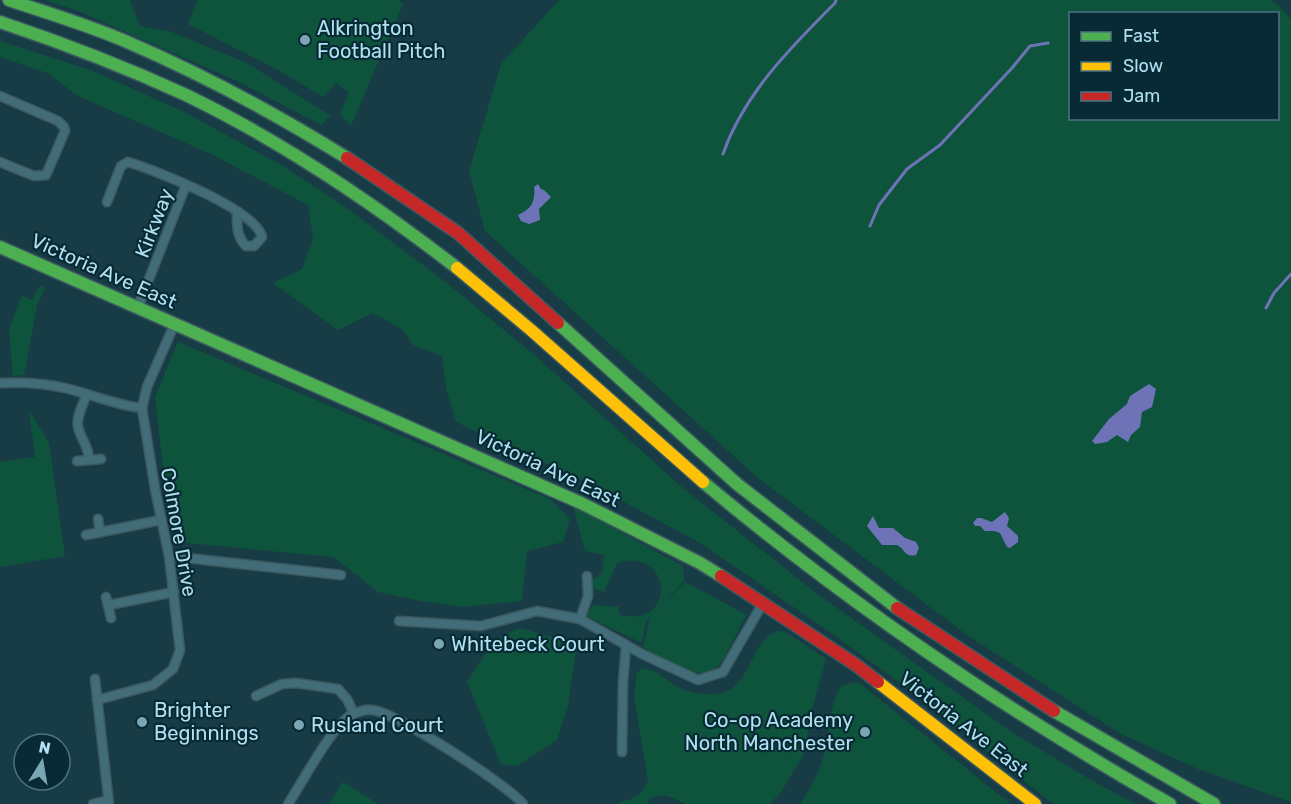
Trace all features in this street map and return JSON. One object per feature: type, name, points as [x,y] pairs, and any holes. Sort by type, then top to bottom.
[{"type":"main road","points":[[9,0],[123,40],[206,78],[294,125],[371,173],[458,233],[737,483],[889,602],[1074,724],[1214,804]]},
{"type":"main road","points":[[0,22],[113,62],[197,99],[282,145],[349,187],[413,232],[469,277],[633,423],[801,562],[971,684],[1063,742],[1170,804]]},
{"type":"main road","name":"Victoria Ave East","points":[[0,247],[581,502],[700,563],[856,665],[1035,804]]},
{"type":"street","points":[[0,96],[57,121],[65,131],[46,175],[34,176],[0,162]]},
{"type":"street","points":[[107,202],[121,166],[128,162],[186,185],[237,210]]},
{"type":"street","name":"Kirkway","points":[[138,307],[186,185]]},
{"type":"street","name":"Colmore Drive","points":[[97,700],[153,685],[173,669],[180,650],[169,556],[142,408],[147,387],[175,323]]},
{"type":"street","points":[[0,383],[20,382],[63,387],[126,406],[142,408]]},
{"type":"street","points":[[87,394],[78,426],[87,444],[89,460]]},
{"type":"street","points":[[77,461],[102,459]]},
{"type":"street","points":[[98,519],[100,532]]},
{"type":"street","points":[[86,535],[161,520]]},
{"type":"street","points":[[169,556],[341,575]]},
{"type":"street","points":[[580,619],[588,596],[587,576]]},
{"type":"street","points":[[111,618],[107,601],[174,592]]},
{"type":"street","points":[[399,621],[481,627],[537,611],[580,619],[642,654],[698,680],[723,672],[763,603]]},
{"type":"street","points":[[622,752],[626,645]]},
{"type":"street","points":[[93,804],[109,802],[95,679]]},
{"type":"street","points":[[256,696],[282,684],[296,683],[338,688],[347,699],[354,714]]},
{"type":"street","points":[[288,804],[338,726],[354,714],[373,710],[404,723],[498,781],[523,804]]},
{"type":"green space","points":[[45,0],[130,0],[140,26],[172,32],[247,63],[331,116],[321,125],[241,83],[76,10]]},
{"type":"green space","points":[[198,0],[398,0],[403,4],[351,126],[340,114],[349,93],[336,83],[323,97],[280,71],[188,24]]},
{"type":"green space","points":[[559,0],[1270,0],[1279,6],[1291,19],[1291,802],[1198,769],[1121,734],[967,635],[758,478],[485,231],[469,171],[501,64]]},
{"type":"green space","points":[[0,41],[93,71],[184,112],[283,166],[344,206],[443,280],[532,353],[683,488],[816,593],[1013,733],[1096,783],[1136,804],[1053,804],[924,700],[700,543],[593,485],[456,422],[446,388],[442,356],[413,345],[402,329],[373,313],[338,330],[273,283],[302,269],[313,238],[308,205],[211,154],[78,96],[47,73],[0,57]]},
{"type":"green space","points":[[40,286],[45,288],[37,305],[24,375],[13,376],[9,329],[22,296],[32,300]]},
{"type":"green space","points":[[178,342],[550,499],[570,519],[563,542],[527,551],[522,601],[462,607],[378,592],[333,557],[177,542],[165,486],[155,397]]},
{"type":"green space","points":[[29,410],[49,443],[65,556],[0,567],[0,462],[35,457]]},
{"type":"green space","points":[[573,506],[683,566],[684,581],[655,613],[685,582],[747,615],[716,669],[709,673],[690,671],[643,648],[650,618],[646,621],[642,643],[586,616],[593,605],[620,607],[618,610],[620,615],[639,616],[652,610],[659,600],[661,588],[657,575],[649,566],[635,561],[617,563],[604,592],[591,587],[592,580],[602,573],[604,555],[585,551]]},
{"type":"green space","points":[[521,628],[577,645],[568,705],[557,740],[517,766],[501,764],[467,682],[495,639]]},
{"type":"green space","points":[[776,631],[784,631],[826,659],[812,710],[804,754],[781,792],[770,804],[685,804],[670,797],[659,796],[650,799],[646,804],[619,804],[638,795],[648,780],[634,697],[637,672],[644,668],[649,669],[676,686],[692,692],[722,693],[732,689],[739,682],[761,645]]},
{"type":"green space","name":"Co-op Academy North Manchester","points":[[858,682],[1011,804],[800,804],[821,764],[832,708],[838,693],[842,685]]},
{"type":"green space","points":[[343,782],[378,804],[329,804]]},
{"type":"water","points":[[538,184],[551,197],[539,209],[540,220],[529,224],[521,221],[518,215],[532,204],[534,187]]},
{"type":"water","points":[[1149,384],[1156,389],[1152,407],[1142,412],[1140,427],[1131,435],[1128,442],[1117,435],[1107,442],[1095,444],[1092,441],[1109,419],[1127,404],[1130,396]]},
{"type":"water","points":[[1005,512],[1009,518],[1007,526],[1018,536],[1018,542],[1010,548],[1007,547],[1000,533],[985,531],[973,523],[977,518],[992,522]]},
{"type":"water","points":[[873,516],[879,528],[893,528],[905,538],[916,542],[919,548],[916,555],[907,554],[897,545],[882,545],[867,526]]},
{"type":"waterway","points":[[723,154],[743,111],[756,92],[785,55],[836,0]]},
{"type":"waterway","points":[[870,226],[879,205],[907,169],[940,145],[1030,46],[1048,43]]},
{"type":"waterway","points":[[1266,308],[1274,293],[1291,274]]},
{"type":"traffic: fast","points":[[9,0],[97,30],[182,67],[238,95],[347,158]]},
{"type":"traffic: fast","points":[[0,22],[117,65],[222,113],[326,174],[457,268]]},
{"type":"traffic: fast","points":[[0,247],[581,503],[700,563],[721,576]]},
{"type":"traffic: fast","points":[[558,323],[737,484],[897,608]]},
{"type":"traffic: fast","points":[[703,482],[814,571],[929,654],[1048,731],[1170,804]]},
{"type":"traffic: fast","points":[[1054,711],[1214,804]]},
{"type":"traffic: slow","points":[[457,268],[703,482]]},
{"type":"traffic: slow","points":[[878,682],[1035,804]]},
{"type":"traffic: jam","points":[[347,158],[458,233],[558,323]]},
{"type":"traffic: jam","points":[[721,576],[878,682]]},
{"type":"traffic: jam","points":[[897,608],[1054,711]]},
{"type":"place","name":"Alkrington Football Pitch","points":[[305,40]]},
{"type":"place","name":"Whitebeck Court","points":[[439,644]]},
{"type":"place","name":"Brighter Beginnings","points":[[142,722]]},
{"type":"place","name":"Rusland Court","points":[[299,725]]},
{"type":"place","name":"Co-op Academy North Manchester","points":[[865,732]]}]
